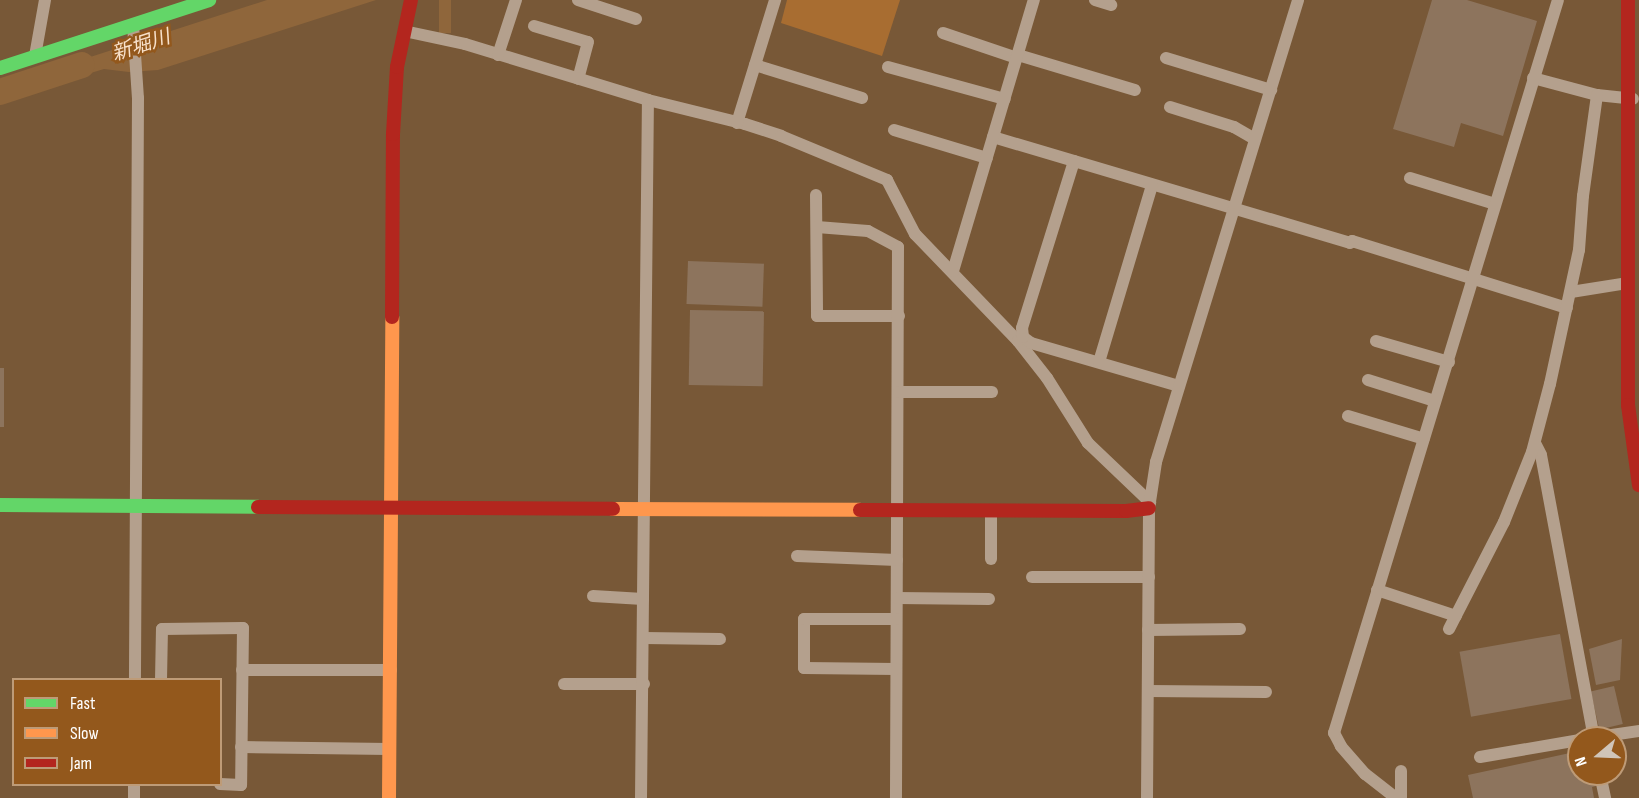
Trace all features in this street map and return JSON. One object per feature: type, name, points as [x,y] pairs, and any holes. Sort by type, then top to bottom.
[{"type":"main road","points":[[0,68],[209,0]]},
{"type":"main road","points":[[389,798],[393,134],[396,67],[411,0]]},
{"type":"main road","points":[[1628,0],[1631,99],[1628,405],[1639,485]]},
{"type":"main road","points":[[0,505],[1126,512],[1150,505]]},
{"type":"street","points":[[35,56],[45,0]]},
{"type":"street","points":[[498,55],[516,0]]},
{"type":"street","points":[[578,0],[636,19]]},
{"type":"street","points":[[737,123],[775,0]]},
{"type":"street","points":[[953,271],[1034,0]]},
{"type":"street","points":[[1095,0],[1112,5]]},
{"type":"street","points":[[1147,798],[1150,505],[1156,462],[1232,208],[1298,0]]},
{"type":"street","points":[[1396,798],[1365,774],[1341,746],[1334,734],[1558,0]]},
{"type":"street","points":[[133,25],[138,98],[135,678]]},
{"type":"street","points":[[534,26],[588,42],[578,79]]},
{"type":"street","points":[[404,31],[465,44],[648,100],[781,136],[886,180],[915,234],[942,264],[953,271],[1020,339],[1059,395],[1081,434],[1150,505]]},
{"type":"street","points":[[943,33],[1136,90]]},
{"type":"street","points":[[1166,58],[1271,90]]},
{"type":"street","points":[[755,65],[862,98]]},
{"type":"street","points":[[888,67],[1005,99]]},
{"type":"street","points":[[1533,78],[1597,95],[1631,99]]},
{"type":"street","points":[[1449,629],[1509,512],[1527,470],[1535,443],[1579,250],[1583,196],[1597,95]]},
{"type":"street","points":[[641,798],[644,684],[643,508],[648,100]]},
{"type":"street","points":[[1170,107],[1234,127],[1255,139]]},
{"type":"street","points":[[894,130],[987,159]]},
{"type":"street","points":[[993,137],[1350,243],[1352,241],[1567,308]]},
{"type":"street","points":[[1020,339],[1074,161]]},
{"type":"street","points":[[1410,178],[1495,204]]},
{"type":"street","points":[[1099,362],[1152,185]]},
{"type":"street","points":[[816,195],[817,316],[899,316]]},
{"type":"street","points":[[817,227],[868,231],[898,247]]},
{"type":"street","points":[[898,247],[915,234]]},
{"type":"street","points":[[896,798],[898,247]]},
{"type":"street","points":[[1570,292],[1628,283]]},
{"type":"street","points":[[1020,339],[1179,386]]},
{"type":"street","points":[[1376,341],[1449,362]]},
{"type":"street","points":[[1368,380],[1436,401]]},
{"type":"street","points":[[899,392],[992,392]]},
{"type":"street","points":[[1348,416],[1424,439]]},
{"type":"street","points":[[1535,443],[1541,455],[1591,726]]},
{"type":"street","points":[[991,511],[991,559]]},
{"type":"street","points":[[797,556],[897,560]]},
{"type":"street","points":[[1032,577],[1149,577]]},
{"type":"street","points":[[1377,590],[1456,615]]},
{"type":"street","points":[[593,596],[644,598]]},
{"type":"street","points":[[897,598],[989,599]]},
{"type":"street","points":[[896,619],[804,619],[804,668],[896,669]]},
{"type":"street","points":[[161,678],[162,629],[243,628],[241,784],[222,784]]},
{"type":"street","points":[[1148,630],[1240,629]]},
{"type":"street","points":[[644,638],[720,639]]},
{"type":"street","points":[[242,670],[391,670]]},
{"type":"street","points":[[564,684],[644,684]]},
{"type":"street","points":[[1148,691],[1266,692]]},
{"type":"street","points":[[1480,757],[1567,742]]},
{"type":"street","points":[[242,747],[389,749]]},
{"type":"street","points":[[1401,771],[1401,798]]},
{"type":"shaded area","points":[[787,0],[900,0],[882,56],[781,23]]},
{"type":"water","points":[[267,0],[376,0],[158,70],[129,72],[104,69],[54,84],[50,70]]},
{"type":"water","points":[[439,0],[451,0],[451,33],[439,33]]},
{"type":"building","points":[[1432,0],[1467,0],[1537,21],[1503,136],[1461,123],[1454,147],[1393,129]]},
{"type":"building","points":[[688,261],[764,264],[762,307],[686,304]]},
{"type":"building","points":[[690,310],[764,311],[763,386],[689,385]]},
{"type":"building","points":[[0,368],[4,368],[4,427],[0,427]]},
{"type":"building","points":[[1560,634],[1571,699],[1471,717],[1460,652]]},
{"type":"building","points":[[1622,639],[1620,680],[1596,685],[1589,649]]},
{"type":"building","points":[[1614,686],[1623,724],[1599,726],[1591,691]]},
{"type":"building","points":[[1567,754],[1567,786],[1596,786],[1592,787],[1594,798],[1473,798],[1468,775]]},
{"type":"waterway","name":"新堀川","points":[[0,92],[82,65]]},
{"type":"traffic: fast","points":[[0,68],[209,0]]},
{"type":"traffic: fast","points":[[0,505],[258,507]]},
{"type":"traffic: slow","points":[[389,798],[392,317]]},
{"type":"traffic: slow","points":[[613,509],[860,510]]},
{"type":"traffic: jam","points":[[392,317],[393,134],[397,67],[411,0]]},
{"type":"traffic: jam","points":[[1628,0],[1628,405],[1639,485]]},
{"type":"traffic: jam","points":[[258,507],[613,509]]},
{"type":"traffic: jam","points":[[860,510],[1126,511],[1149,508]]}]
